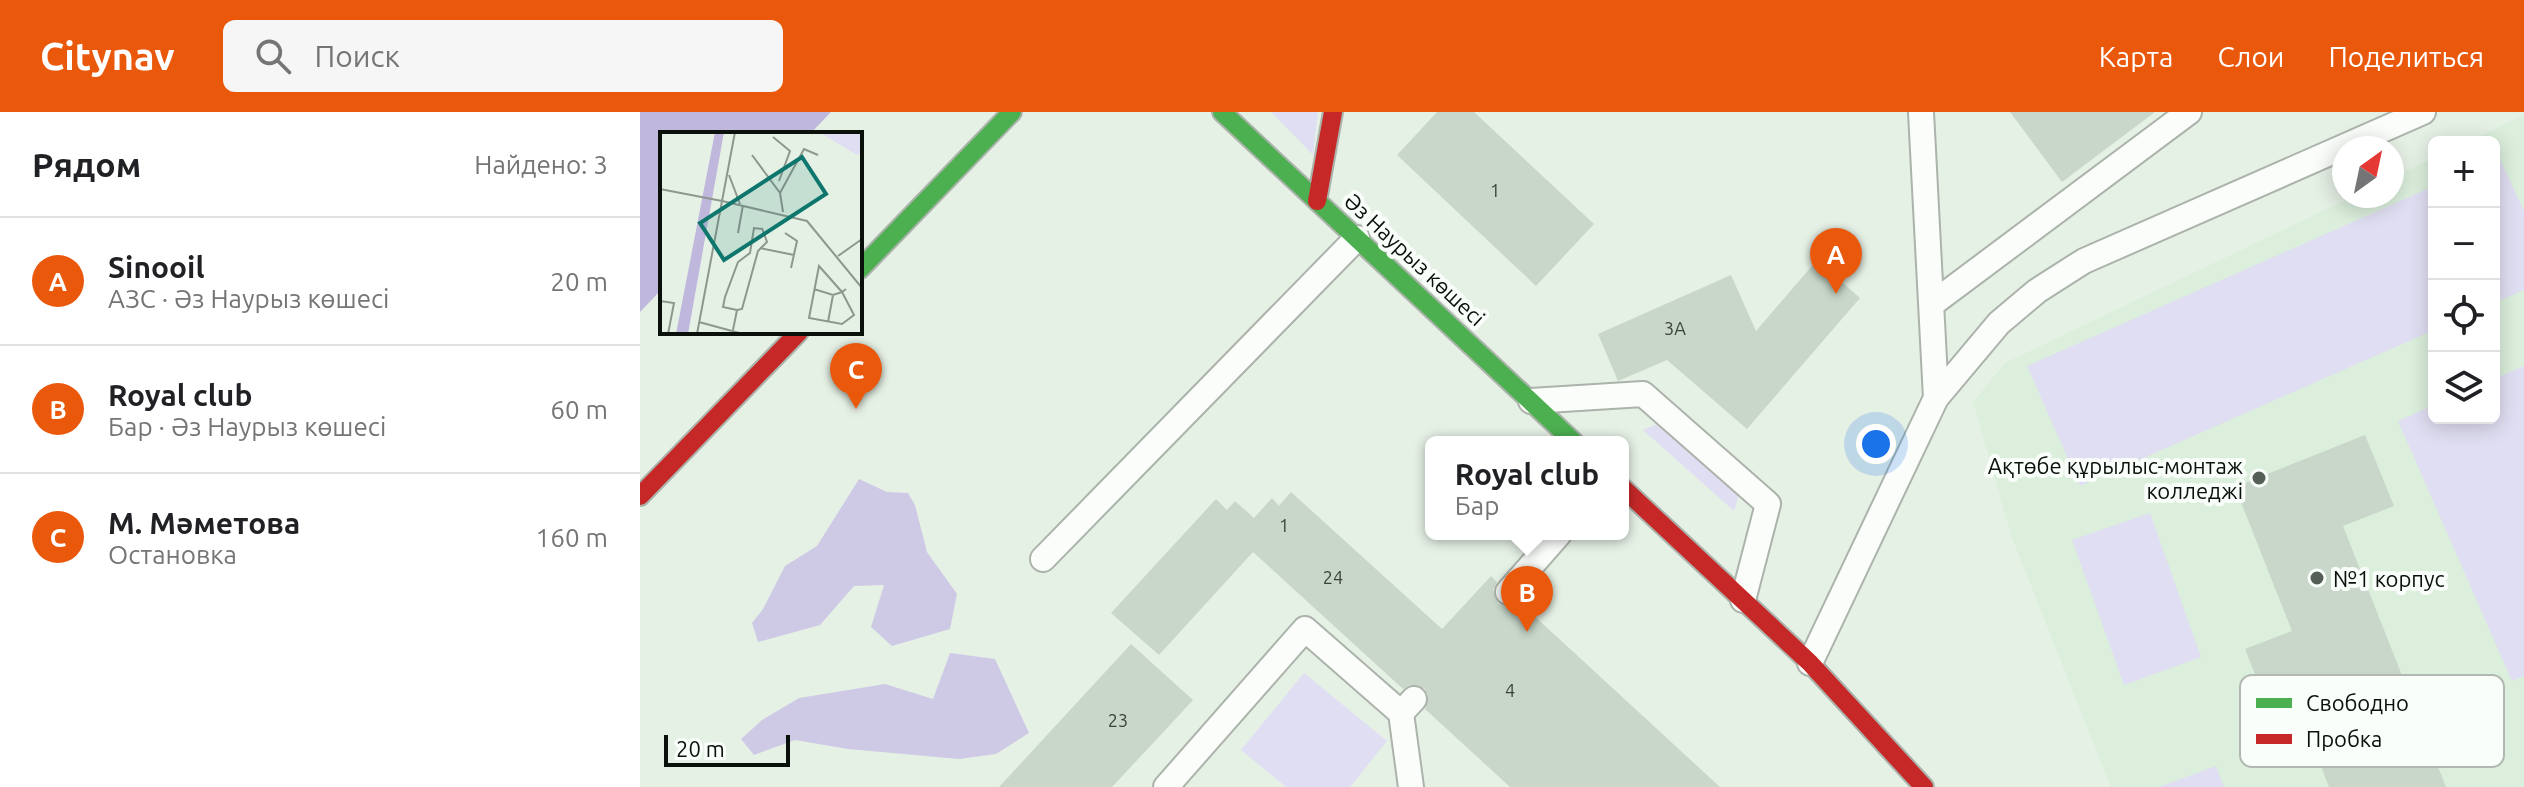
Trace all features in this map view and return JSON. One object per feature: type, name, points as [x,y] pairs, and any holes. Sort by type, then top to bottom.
[{"type":"street","points":[[862,267],[1012,112]]},
{"type":"street","name":"Әз Наурыз көшесі","points":[[1222,112],[1568,436]]},
{"type":"street","points":[[1317,201],[1333,112]]},
{"type":"street","points":[[640,496],[797,334]]},
{"type":"street","points":[[1629,494],[1810,663],[1924,787]]},
{"type":"lane","points":[[1921,112],[1936,398]]},
{"type":"lane","points":[[1932,304],[2189,112]]},
{"type":"lane","points":[[1810,663],[1936,398],[1999,323],[2037,291],[2084,261],[2423,112]]},
{"type":"lane","points":[[1043,559],[1357,238]]},
{"type":"lane","points":[[1531,401],[1643,394],[1768,504],[1743,600]]},
{"type":"lane","points":[[1508,592],[1554,540]]},
{"type":"lane","points":[[1166,787],[1305,629],[1408,706],[1411,787]]},
{"type":"shaded area","points":[[640,112],[831,112],[812,132],[660,132],[660,291],[640,312]]},
{"type":"shaded area","points":[[1271,112],[1318,112],[1313,155]]},
{"type":"shaded area","name":"Ақтөбе құрылыс-монтаж колледжі","points":[[2524,115],[2524,787],[2111,787],[2012,538],[1973,402],[2005,363],[2332,207],[2404,208],[2404,172],[2428,161],[2428,424],[2500,424],[2500,136],[2480,136]]},
{"type":"shaded area","points":[[2500,159],[2524,211],[2524,290],[2500,300]]},
{"type":"shaded area","points":[[2428,189],[2428,333],[2080,486],[2027,366],[2384,208],[2404,208],[2404,199]]},
{"type":"shaded area","points":[[2524,366],[2524,676],[2512,681],[2398,421],[2428,408],[2428,424],[2500,424],[2500,376]]},
{"type":"shaded area","points":[[1655,425],[1668,426],[1730,480],[1739,495],[1734,511],[1643,430]]},
{"type":"shaded area","points":[[859,479],[887,492],[908,493],[915,505],[927,552],[957,594],[950,629],[892,646],[871,627],[884,585],[854,586],[820,625],[758,642],[752,623],[763,609],[785,566],[817,546]]},
{"type":"shaded area","points":[[2150,513],[2201,657],[2124,685],[2072,540]]},
{"type":"shaded area","points":[[950,653],[995,659],[1029,733],[996,754],[959,759],[848,749],[795,740],[754,755],[741,739],[762,720],[799,698],[885,684],[933,699]]},
{"type":"shaded area","points":[[1304,673],[1387,741],[1350,787],[1286,787],[1241,750]]},
{"type":"shaded area","points":[[2216,766],[2224,787],[2159,787]]},
{"type":"building","points":[[1437,112],[1474,112],[1594,224],[1536,286],[1397,155]]},
{"type":"building","points":[[2010,112],[2155,112],[2062,182]]},
{"type":"building","points":[[1817,260],[1860,298],[1747,429],[1667,360],[1618,381],[1598,334],[1731,275],[1756,331]]},
{"type":"building","name":"№1 корпус","points":[[2365,435],[2394,506],[2343,526],[2402,675],[2255,675],[2245,649],[2292,631],[2235,487]]},
{"type":"building","points":[[1291,492],[1442,629],[1491,576],[1497,582],[1493,590],[1498,603],[1506,607],[1519,602],[1720,787],[1510,787],[1425,709],[1428,695],[1424,688],[1410,685],[1403,689],[1253,552],[1159,655],[1111,613],[1216,499],[1227,510],[1235,501],[1254,518],[1272,498],[1279,506]]},
{"type":"building","points":[[1131,644],[1193,700],[1112,787],[999,787]]},
{"type":"building","name":"№1 корпус","points":[[2321,767],[2438,767],[2446,787],[2329,787]]},
{"type":"traffic: fast","points":[[862,267],[1012,112]]},
{"type":"traffic: fast","points":[[1222,112],[1568,436]]},
{"type":"traffic: jam","points":[[1317,201],[1333,112]]},
{"type":"traffic: jam","points":[[640,496],[797,334]]},
{"type":"traffic: jam","points":[[1629,494],[1810,663],[1924,787]]},
{"type":"place","name":"Sinooil","points":[[1836,294]]},
{"type":"place","name":"М. Мәметова","points":[[856,409]]},
{"type":"place","name":"Ақтөбе құрылыс-монтаж колледжі","points":[[2259,478]]},
{"type":"place","name":"№1 корпус","points":[[2317,578]]},
{"type":"place","name":"Royal club","points":[[1527,632]]}]
